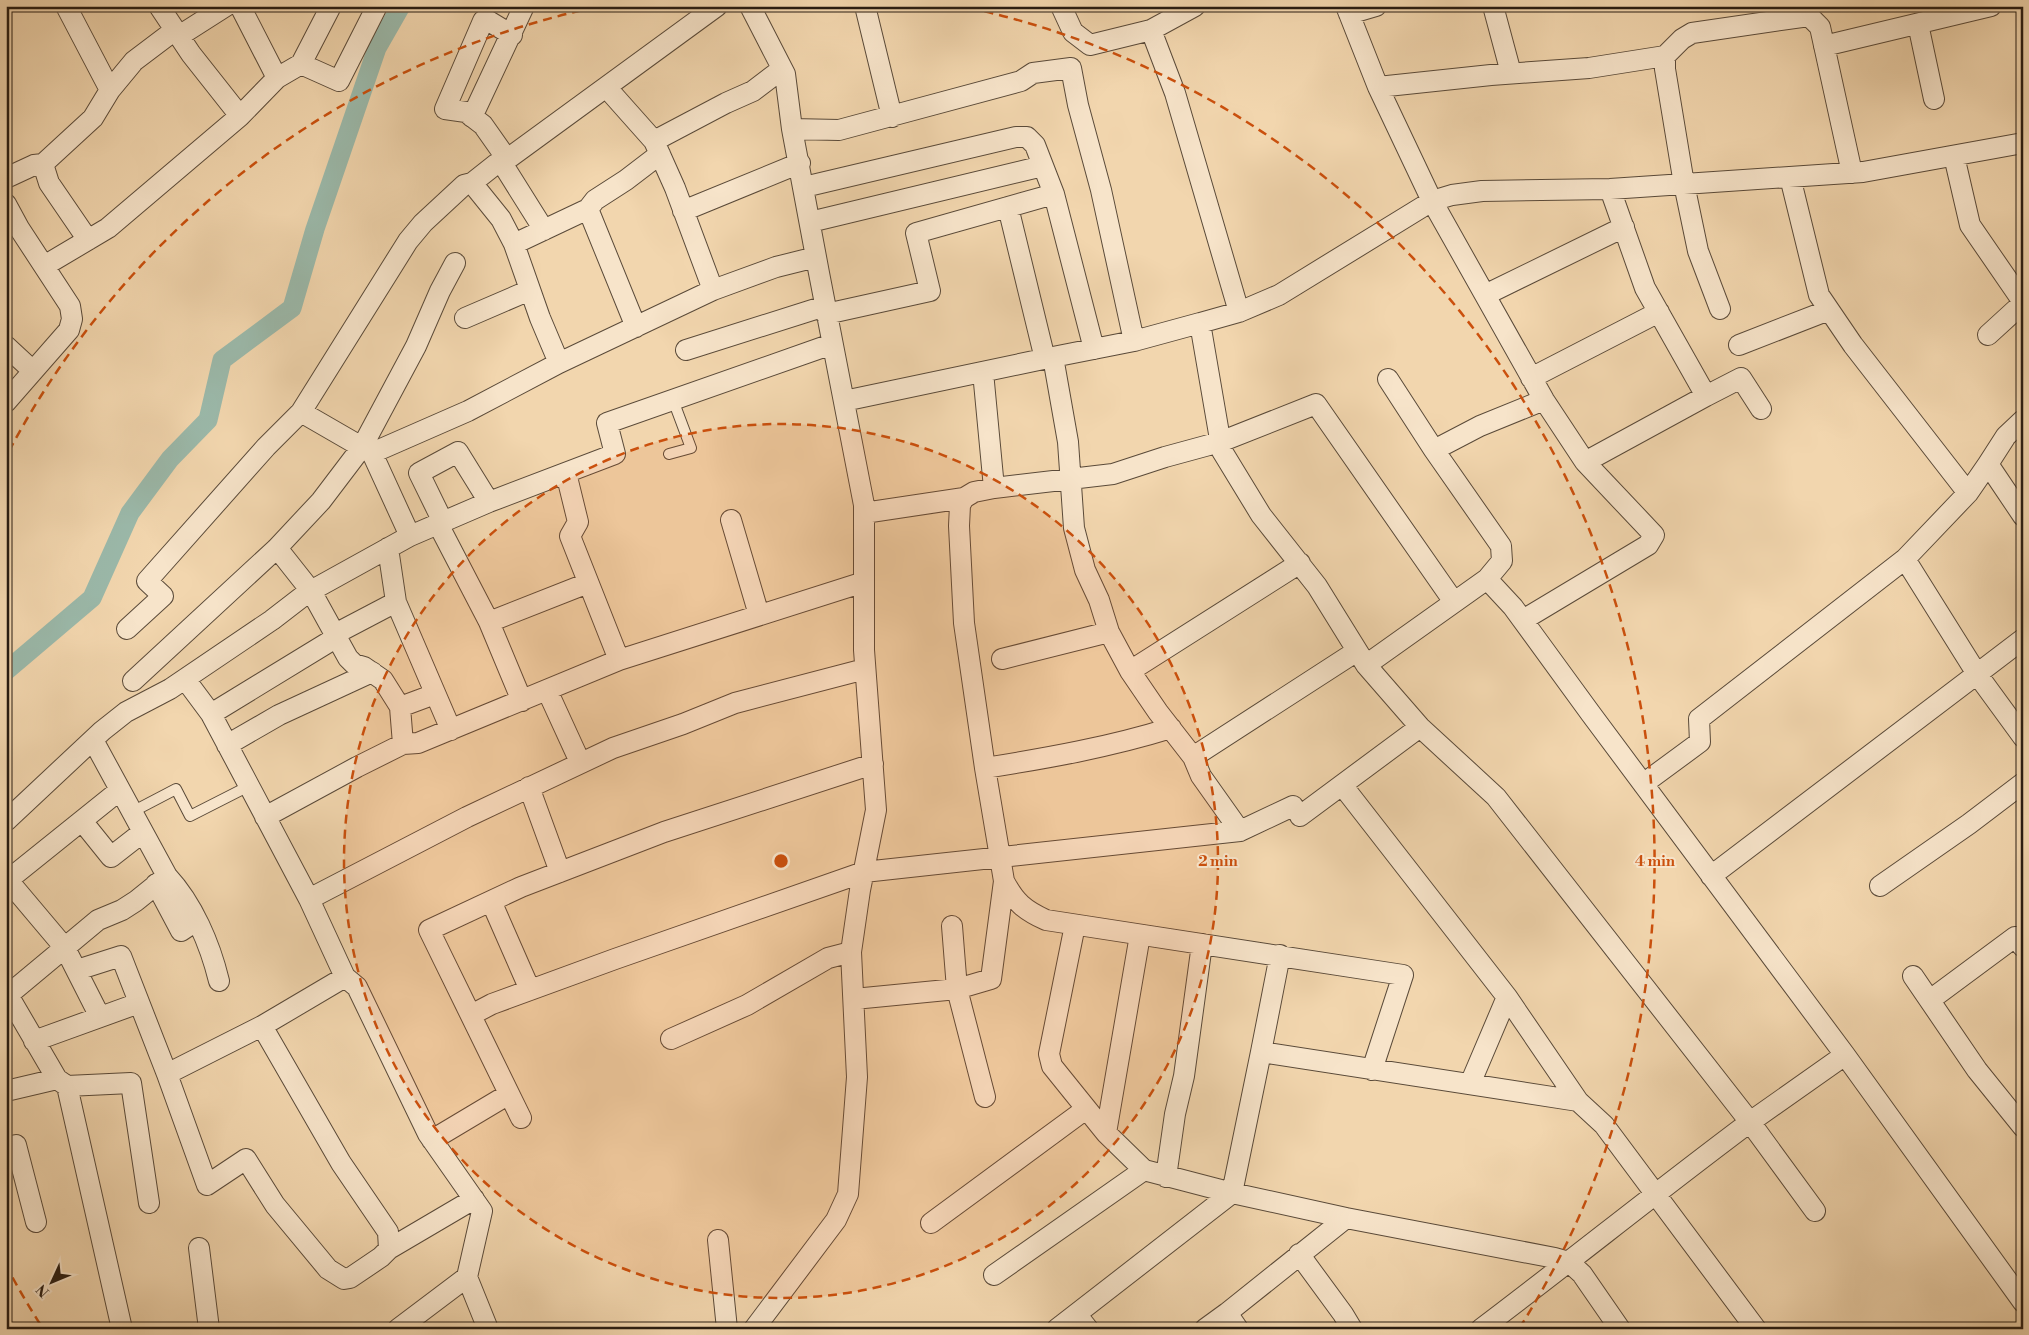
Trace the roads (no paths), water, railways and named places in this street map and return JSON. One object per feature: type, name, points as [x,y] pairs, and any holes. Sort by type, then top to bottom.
[{"type":"street","points":[[66,6],[110,90]]},
{"type":"street","points":[[159,6],[177,33],[240,116]]},
{"type":"street","points":[[6,178],[34,165],[43,164],[93,118],[110,90],[134,61],[177,33],[226,6]]},
{"type":"street","points":[[240,6],[277,78]]},
{"type":"street","points":[[44,266],[108,228],[240,116],[277,78],[301,64],[331,6]]},
{"type":"street","points":[[301,64],[339,81],[377,6]]},
{"type":"street","points":[[472,117],[524,6]]},
{"type":"street","points":[[127,629],[163,596],[147,581],[266,447],[301,412],[408,241],[423,223],[464,186],[472,183],[496,164],[502,162],[717,6]]},
{"type":"street","points":[[750,6],[785,74],[792,129],[864,505],[865,669],[876,810],[851,952],[857,1077],[848,1194],[836,1220],[763,1325]]},
{"type":"street","points":[[865,6],[892,117]]},
{"type":"street","points":[[1061,6],[1073,32],[1090,45],[1151,30],[1195,6]]},
{"type":"street","points":[[1376,6],[1348,10],[1378,87],[1432,202],[1531,378],[1585,462],[1654,535],[1648,545],[1523,620]]},
{"type":"street","points":[[1493,6],[1511,73]]},
{"type":"street","points":[[1824,46],[1990,6]]},
{"type":"street","points":[[1378,87],[1511,73],[1589,68],[1665,56],[1692,32],[1809,16],[1820,27],[1852,173]]},
{"type":"street","points":[[512,35],[487,20],[483,21],[445,109],[466,112],[483,125],[496,141],[502,152],[502,162],[544,230]]},
{"type":"street","points":[[1918,24],[1934,99]]},
{"type":"street","points":[[1151,30],[1175,93],[1240,312]]},
{"type":"street","points":[[1665,56],[1665,69],[1684,184],[1698,251],[1720,308]]},
{"type":"street","points":[[514,244],[588,209],[595,200],[626,180],[657,148],[726,103],[753,92],[782,68]]},
{"type":"street","points":[[792,129],[839,130],[1021,81],[1033,73],[1071,68],[1078,105],[1101,190],[1134,341]]},
{"type":"street","points":[[606,86],[657,148],[713,290]]},
{"type":"street","points":[[804,187],[1016,137],[1027,137],[1035,144],[1054,194],[1094,349]]},
{"type":"street","points":[[844,401],[1134,341],[1240,312],[1279,295],[1432,202],[1452,195],[1482,191],[1610,189],[1852,173],[2023,144]]},
{"type":"street","points":[[1954,156],[1970,225],[2023,302],[1988,335]]},
{"type":"street","points":[[683,210],[800,163]]},
{"type":"street","points":[[43,164],[50,182],[88,240]]},
{"type":"street","points":[[810,222],[1043,166]]},
{"type":"street","points":[[1790,177],[1819,295],[1853,345],[1968,493]]},
{"type":"street","points":[[472,183],[501,219],[514,244],[530,290],[560,363]]},
{"type":"street","points":[[1610,189],[1645,288],[1706,396]]},
{"type":"street","points":[[686,350],[826,310],[930,291],[916,233],[1054,194]]},
{"type":"street","points":[[6,204],[70,306],[72,319],[68,330],[6,402]]},
{"type":"street","points":[[1008,206],[1049,358],[1068,442],[1074,528],[1085,570],[1099,600],[1109,632],[1130,671],[1193,757],[1201,776],[1240,831]]},
{"type":"street","points":[[588,209],[636,326]]},
{"type":"street","points":[[1485,296],[1624,227]]},
{"type":"street","points":[[367,450],[468,411],[560,363],[713,290],[776,267],[816,256]]},
{"type":"street","points":[[133,681],[277,548],[367,450],[440,291],[455,263]]},
{"type":"street","points":[[465,318],[530,290]]},
{"type":"street","points":[[1739,345],[1829,310]]},
{"type":"street","points":[[1531,378],[1659,312]]},
{"type":"street","points":[[1200,323],[1222,451],[1261,515],[1317,586],[1362,658],[1420,727],[1496,797],[1750,1122],[1815,1211]]},
{"type":"street","points":[[6,821],[92,740],[126,712],[185,679],[311,591],[410,536],[489,502],[615,454],[607,424],[832,344]]},
{"type":"street","points":[[6,346],[33,371]]},
{"type":"street","points":[[983,372],[994,488]]},
{"type":"street","points":[[1585,462],[1741,378],[1761,409]]},
{"type":"street","points":[[1193,757],[1454,602],[1487,579],[1502,561],[1501,546],[1434,450],[1388,379]]},
{"type":"street","points":[[1434,450],[1480,426],[1544,400]]},
{"type":"street","points":[[864,513],[964,498],[974,492],[994,488],[1113,474],[1220,442],[1316,404],[1454,602]]},
{"type":"street","points":[[301,412],[367,450],[410,536]]},
{"type":"street","points":[[1643,784],[1700,742],[1699,719],[1905,559],[1968,493],[2006,436],[2023,420]]},
{"type":"street","points":[[489,502],[458,452],[419,473],[489,622],[522,700]]},
{"type":"street","points":[[1988,464],[2023,516]]},
{"type":"street","points":[[566,473],[578,522],[570,536],[619,660]]},
{"type":"street","points":[[964,498],[960,505],[959,526],[964,623],[1000,857],[1004,880],[1010,892],[1027,911],[1046,920],[1403,974],[1372,1070]]},
{"type":"street","points":[[730,520],[759,615]]},
{"type":"street","points":[[277,548],[311,591],[348,658],[354,664],[372,672],[383,680],[400,707],[403,744]]},
{"type":"street","points":[[388,548],[396,602],[450,730]]},
{"type":"street","points":[[1905,559],[1977,674],[2023,737]]},
{"type":"street","points":[[1130,671],[1300,564]]},
{"type":"street","points":[[1487,579],[1513,606],[1845,1055],[2023,1302]]},
{"type":"street","points":[[266,817],[403,744],[418,743],[619,660],[864,582]]},
{"type":"street","points":[[489,622],[588,583]]},
{"type":"street","points":[[211,714],[336,635],[396,602]]},
{"type":"street","points":[[1002,659],[1109,632]]},
{"type":"street","points":[[1711,876],[2023,639]]},
{"type":"street","points":[[309,899],[529,787],[613,748],[683,724],[735,703],[865,669]]},
{"type":"street","points":[[227,745],[279,715],[372,672]]},
{"type":"street","points":[[185,679],[211,714],[309,899],[345,977],[357,987],[432,1140],[482,1211],[467,1277],[488,1329]]},
{"type":"street","points":[[547,690],[580,762]]},
{"type":"street","points":[[400,707],[435,694]]},
{"type":"street","points":[[471,1014],[530,990],[864,872],[1240,831],[1297,811],[1342,785],[1420,727]]},
{"type":"street","points":[[985,768],[1059,757],[1141,738],[1171,728]]},
{"type":"street","points":[[92,740],[143,832],[181,931],[196,921],[212,952],[219,981]]},
{"type":"street","points":[[521,1118],[429,930],[560,872],[664,832],[873,764]]},
{"type":"street","points":[[1880,886],[1969,824],[2023,783]]},
{"type":"street","points":[[1342,785],[1507,997],[1578,1101],[1604,1125],[1656,1192],[1756,1329]]},
{"type":"street","points":[[529,787],[560,872]]},
{"type":"street","points":[[100,1017],[65,948],[7,879],[120,790]]},
{"type":"street","points":[[82,821],[111,856],[143,832]]},
{"type":"street","points":[[122,1329],[62,1082],[34,1041],[7,995],[98,920],[122,910],[162,880]]},
{"type":"street","points":[[854,999],[957,990],[991,979],[1004,880]]},
{"type":"street","points":[[491,901],[530,990]]},
{"type":"street","points":[[1075,925],[1049,1054],[1052,1066],[1106,1133],[1144,1170],[1166,1177],[1346,1218],[1569,1262],[1582,1274],[1620,1329]]},
{"type":"street","points":[[952,926],[957,990],[985,1097]]},
{"type":"street","points":[[1106,1133],[1140,935]]},
{"type":"street","points":[[1930,1000],[2015,937],[2023,947]]},
{"type":"street","points":[[1166,1177],[1175,1114],[1184,1076],[1202,944]]},
{"type":"street","points":[[671,1039],[748,1005],[828,958],[851,952]]},
{"type":"street","points":[[1057,1329],[1083,1322],[1232,1192],[1280,955]]},
{"type":"street","points":[[77,970],[120,956],[167,1074],[207,1185],[246,1159],[275,1205],[328,1269],[344,1279],[350,1278],[382,1257],[389,1249],[474,1199]]},
{"type":"street","points":[[1913,976],[1977,1070],[2023,1127]]},
{"type":"street","points":[[167,1074],[262,1026],[345,977]]},
{"type":"street","points":[[1470,1084],[1507,997]]},
{"type":"street","points":[[34,1041],[139,1003]]},
{"type":"street","points":[[262,1026],[341,1163],[388,1232],[389,1249]]},
{"type":"street","points":[[1261,1052],[1578,1101]]},
{"type":"street","points":[[1481,1329],[1656,1192],[1750,1122],[1845,1055]]},
{"type":"street","points":[[6,1091],[62,1082],[131,1084],[149,1203]]},
{"type":"street","points":[[432,1140],[509,1094]]},
{"type":"street","points":[[931,1224],[1086,1109]]},
{"type":"street","points":[[6,1148],[16,1146],[36,1222]]},
{"type":"street","points":[[994,1275],[1144,1170]]},
{"type":"street","points":[[1205,1329],[1233,1321],[1299,1254],[1346,1218]]},
{"type":"street","points":[[718,1240],[727,1329]]},
{"type":"street","points":[[199,1248],[209,1329]]},
{"type":"street","points":[[1299,1254],[1344,1314],[1352,1329]]},
{"type":"street","points":[[398,1329],[467,1277]]},
{"type":"lane","points":[[669,454],[691,448],[673,400]]},
{"type":"lane","points":[[132,812],[176,789],[190,816],[249,786]]},
{"type":"waterway","points":[[6,671],[92,598],[130,513],[170,459],[208,420],[222,360],[292,308],[315,229],[377,48],[401,6]]}]
